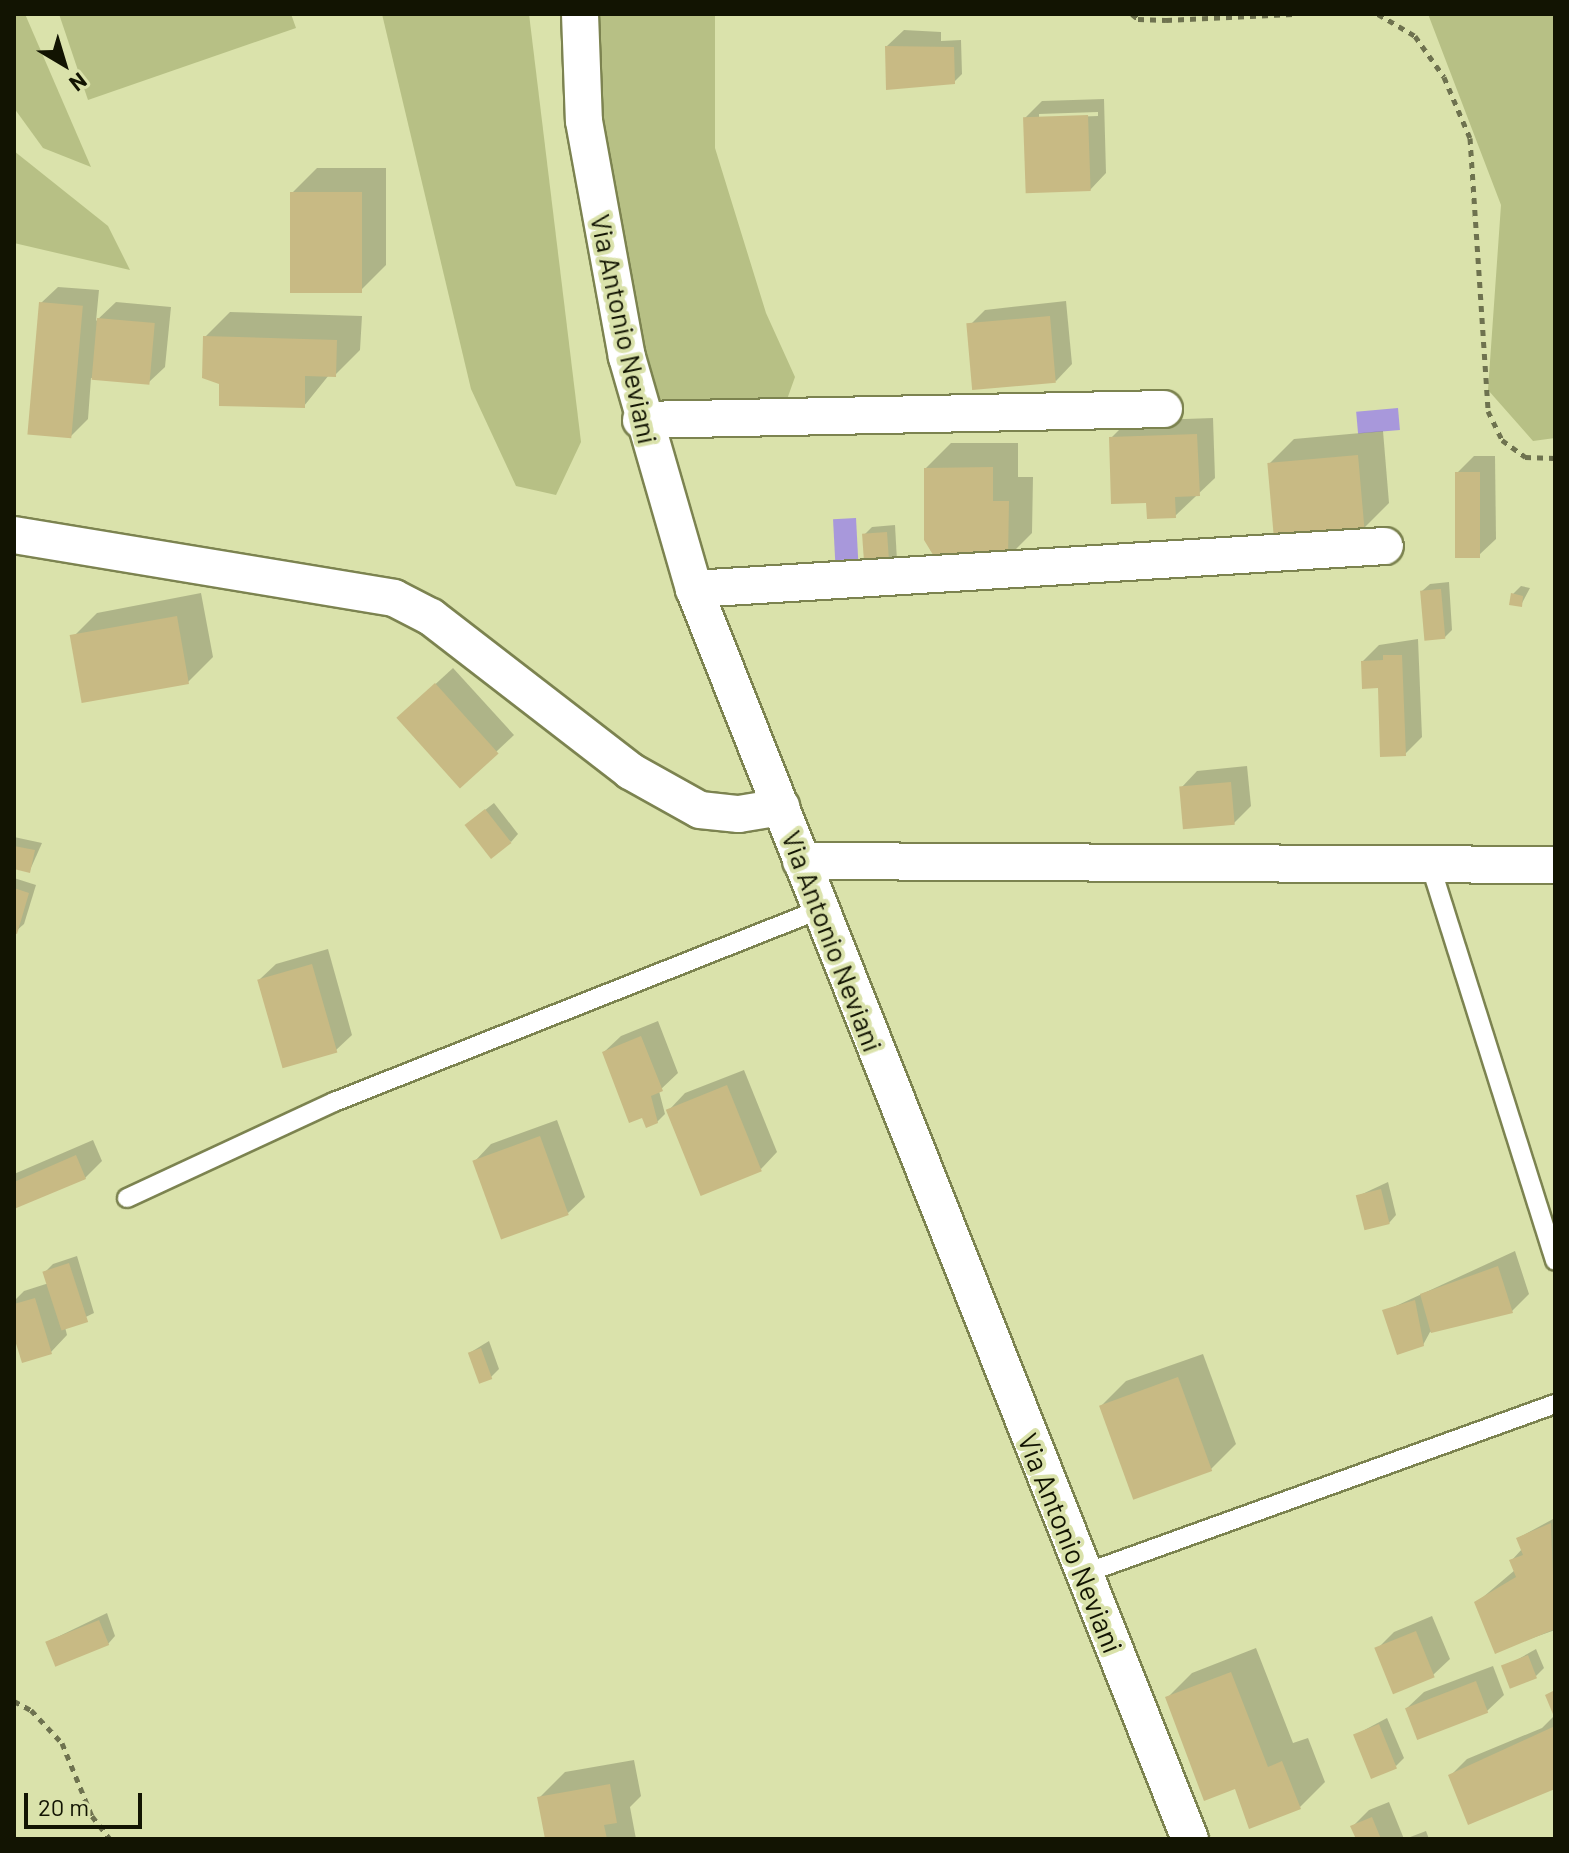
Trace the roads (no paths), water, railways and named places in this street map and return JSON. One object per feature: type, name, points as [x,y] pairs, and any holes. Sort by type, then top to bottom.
[{"type":"street","name":"Via Antonio Neviani","points":[[580,14],[587,144],[641,420],[694,589],[1190,1839]]},
{"type":"street","points":[[641,420],[1164,409]]},
{"type":"street","points":[[14,535],[394,598],[431,617],[630,771],[700,810],[739,814],[781,807]]},
{"type":"street","points":[[694,589],[1385,546]]},
{"type":"street","points":[[801,861],[1555,865]]},
{"type":"lane","points":[[1430,864],[1555,1261]]},
{"type":"lane","points":[[127,1198],[334,1102],[821,909]]},
{"type":"lane","points":[[1083,1574],[1555,1404]]}]
